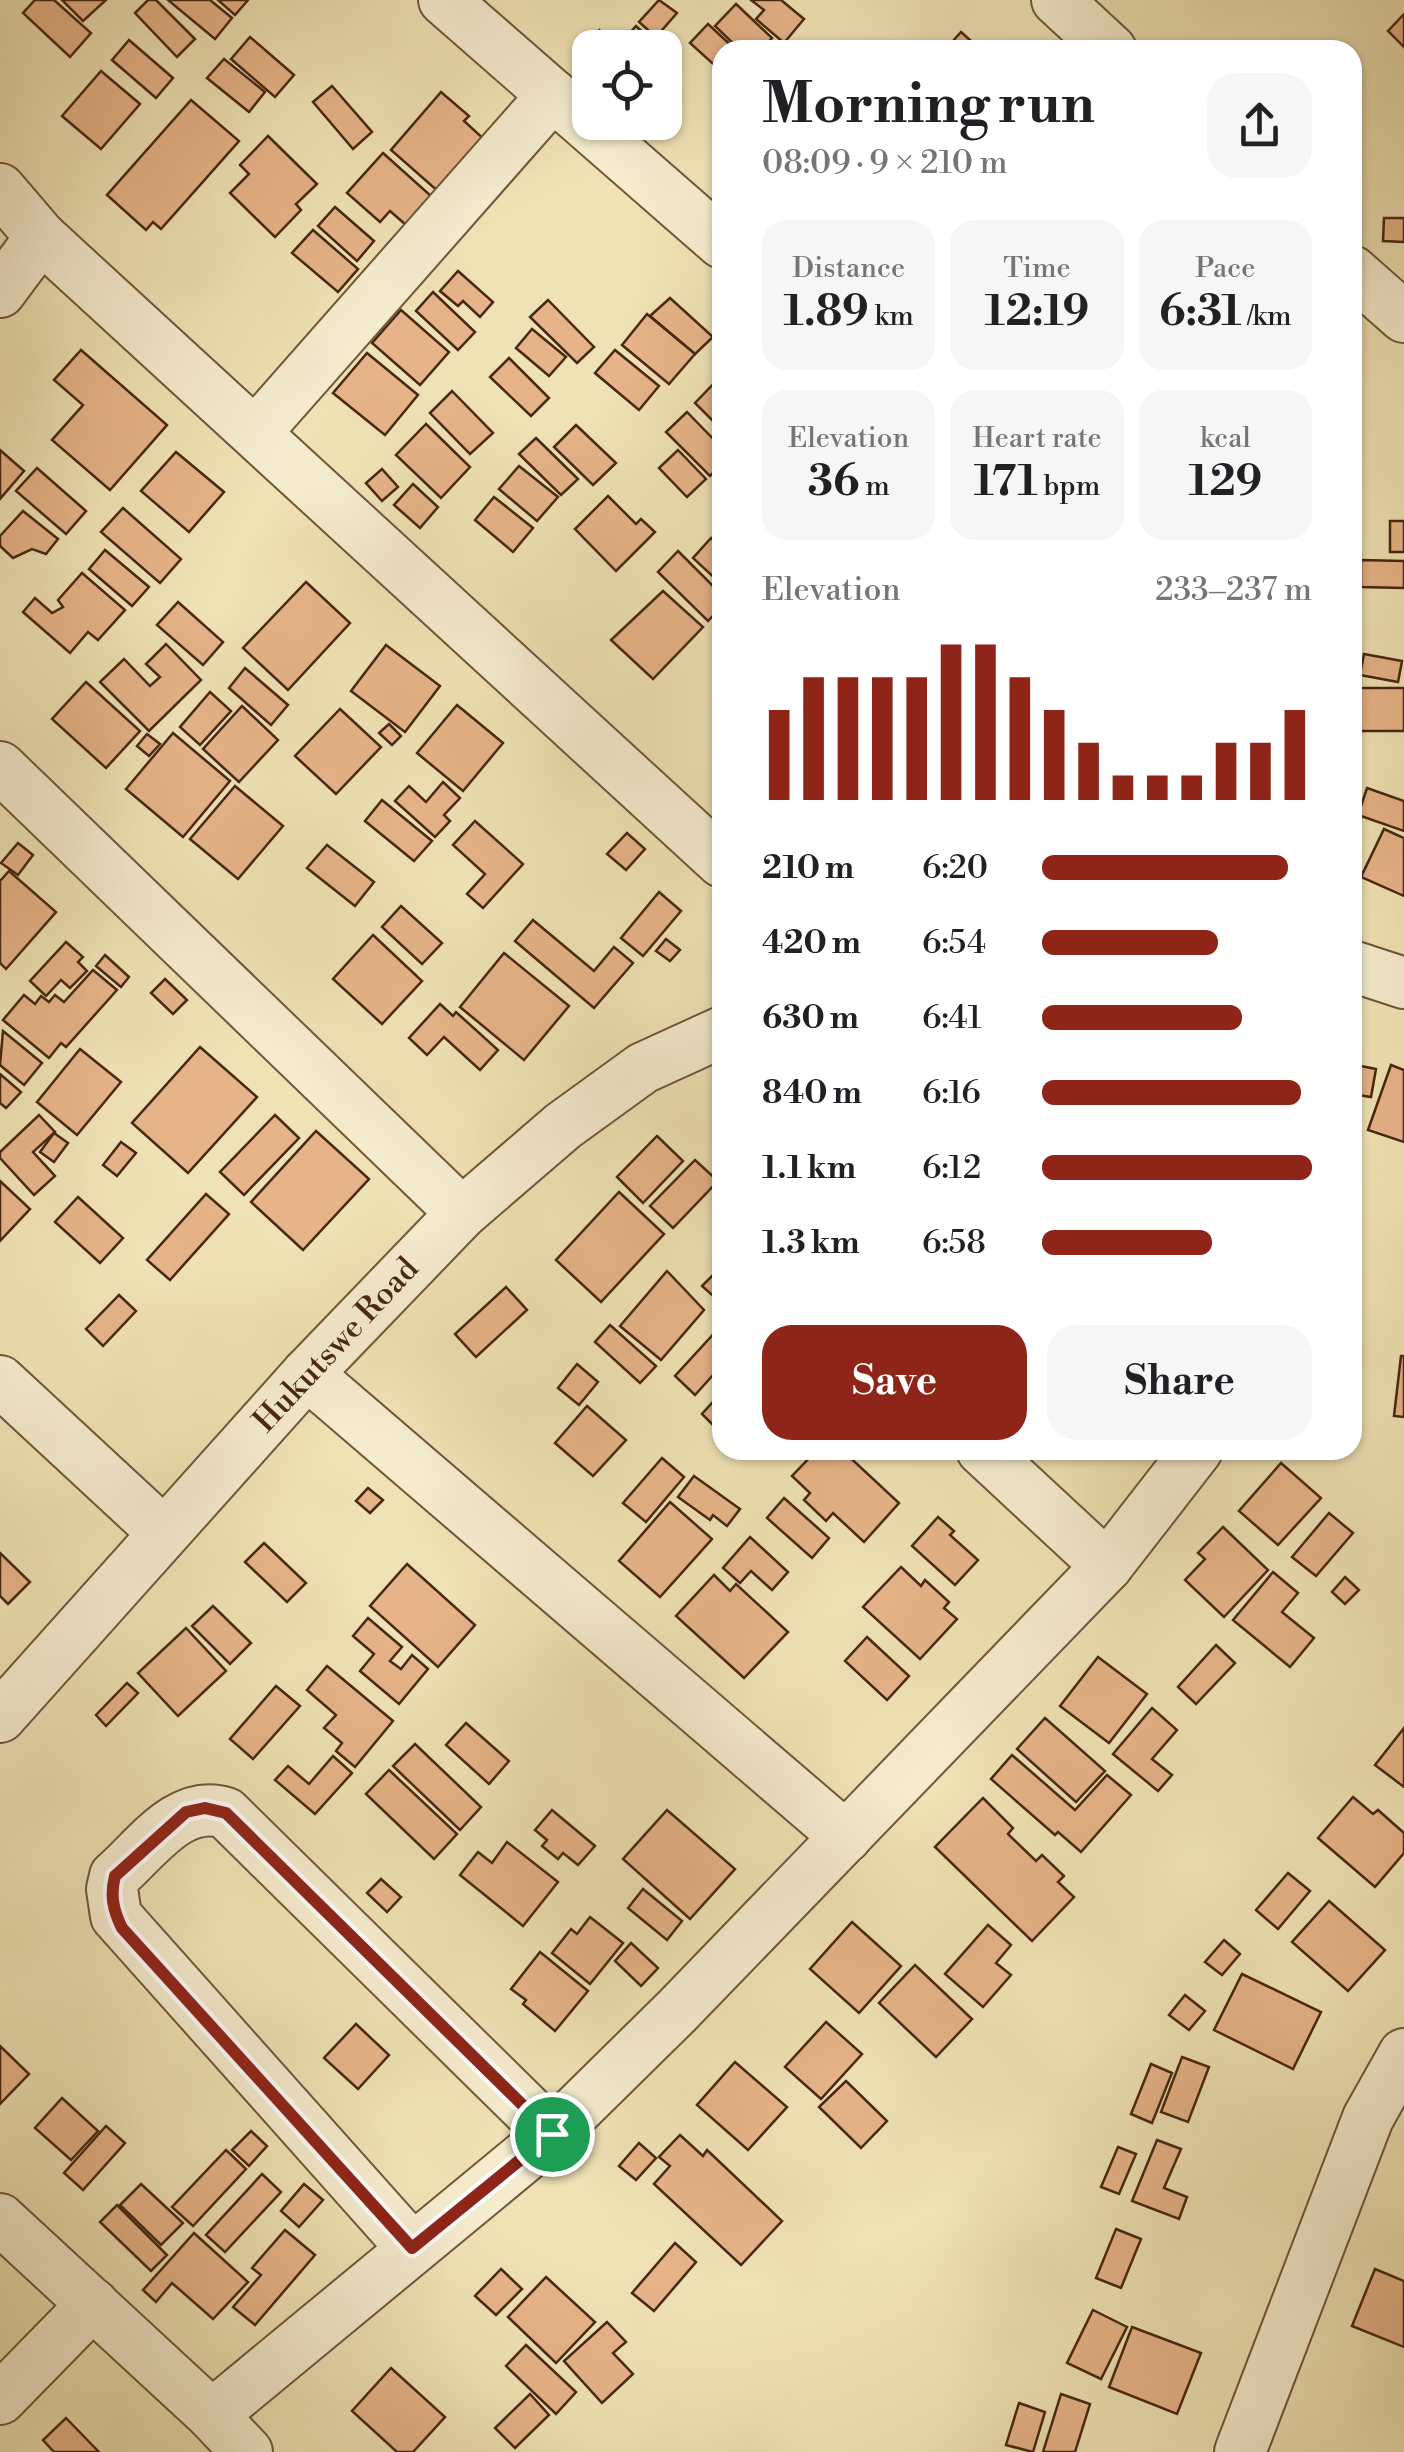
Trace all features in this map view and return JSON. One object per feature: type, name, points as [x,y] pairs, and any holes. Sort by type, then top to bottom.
[{"type":"street","points":[[444,0],[712,233]]},
{"type":"street","points":[[1057,0],[1100,40]]},
{"type":"street","points":[[256,432],[553,95]]},
{"type":"street","points":[[0,189],[41,237],[712,853]]},
{"type":"street","points":[[0,292],[41,237]]},
{"type":"street","points":[[1362,280],[1404,317]]},
{"type":"street","points":[[0,768],[462,1212]]},
{"type":"street","points":[[1362,969],[1404,983]]},
{"type":"street","name":"Hukutswe Road","points":[[0,1717],[162,1532],[462,1212],[563,1126],[642,1068],[712,1036]]},
{"type":"street","points":[[308,1374],[846,1837]]},
{"type":"street","points":[[0,1381],[162,1532]]},
{"type":"street","points":[[993,1460],[1107,1566]]},
{"type":"street","points":[[212,2415],[552,2134],[1107,1566],[1189,1460]]},
{"type":"street","points":[[412,2248],[122,1928],[112,1889],[115,1876],[186,1812],[205,1808],[226,1813],[552,2134]]},
{"type":"street","points":[[1240,2452],[1368,2118],[1404,2054]]},
{"type":"street","points":[[0,2219],[247,2452]]},
{"type":"street","points":[[0,2399],[94,2304]]},
{"type":"building","points":[[35,0],[54,0],[91,33],[70,57],[23,13]]},
{"type":"building","points":[[62,0],[106,0],[83,21]]},
{"type":"building","points":[[148,0],[156,0],[195,39],[177,57],[135,13]]},
{"type":"building","points":[[168,0],[210,0],[232,18],[215,39]]},
{"type":"building","points":[[218,0],[248,0],[235,15]]},
{"type":"building","points":[[659,0],[677,13],[662,30],[648,30],[639,22]]},
{"type":"building","points":[[751,0],[781,0],[804,19],[786,40],[780,40],[756,19],[764,10]]},
{"type":"building","points":[[736,4],[772,38],[730,40],[715,26]]},
{"type":"building","points":[[1404,14],[1404,47],[1388,31]]},
{"type":"building","points":[[708,24],[725,40],[712,40],[712,63],[690,43]]},
{"type":"building","points":[[961,32],[970,40],[954,40]]},
{"type":"building","points":[[250,37],[294,75],[275,97],[231,59]]},
{"type":"building","points":[[129,40],[173,78],[156,98],[112,60]]},
{"type":"building","points":[[224,59],[265,92],[249,112],[207,78]]},
{"type":"building","points":[[101,71],[140,104],[101,149],[62,116]]},
{"type":"building","points":[[332,86],[372,132],[353,149],[313,102]]},
{"type":"building","points":[[441,92],[469,116],[464,121],[486,141],[440,193],[391,150]]},
{"type":"building","points":[[191,100],[239,141],[161,229],[153,222],[146,230],[107,195]]},
{"type":"building","points":[[268,136],[317,184],[296,204],[301,210],[275,237],[230,193],[249,174],[240,165]]},
{"type":"building","points":[[383,153],[431,196],[406,225],[390,211],[380,222],[347,193]]},
{"type":"building","points":[[335,207],[374,241],[357,261],[318,226]]},
{"type":"building","points":[[1384,218],[1404,218],[1404,242],[1383,241]]},
{"type":"building","points":[[313,230],[358,269],[338,292],[292,253]]},
{"type":"building","points":[[458,271],[493,302],[480,317],[463,301],[458,306],[440,291]]},
{"type":"building","points":[[433,292],[475,332],[458,350],[416,311]]},
{"type":"building","points":[[670,298],[712,338],[695,354],[650,316]]},
{"type":"building","points":[[548,300],[594,347],[577,363],[530,317]]},
{"type":"building","points":[[401,310],[449,352],[420,385],[372,343]]},
{"type":"building","points":[[647,314],[695,354],[669,384],[622,345]]},
{"type":"building","points":[[532,329],[566,357],[549,376],[516,348]]},
{"type":"building","points":[[81,350],[167,425],[110,490],[52,440],[83,405],[54,380]]},
{"type":"building","points":[[615,350],[659,386],[639,410],[595,373]]},
{"type":"building","points":[[367,353],[418,395],[385,435],[333,393]]},
{"type":"building","points":[[509,358],[549,398],[531,416],[490,377]]},
{"type":"building","points":[[712,385],[712,420],[695,403]]},
{"type":"building","points":[[452,391],[493,433],[470,454],[430,413]]},
{"type":"building","points":[[687,412],[712,438],[712,474],[710,476],[666,432]]},
{"type":"building","points":[[426,424],[470,467],[441,498],[396,455]]},
{"type":"building","points":[[576,425],[616,463],[593,485],[554,447]]},
{"type":"building","points":[[536,438],[578,479],[561,495],[519,454]]},
{"type":"building","points":[[0,450],[24,471],[0,499]]},
{"type":"building","points":[[678,450],[706,479],[687,497],[659,468]]},
{"type":"building","points":[[176,452],[224,492],[189,532],[141,491]]},
{"type":"building","points":[[519,466],[558,497],[537,521],[499,489]]},
{"type":"building","points":[[37,468],[86,511],[66,534],[16,491]]},
{"type":"building","points":[[382,469],[398,487],[382,501],[366,483]]},
{"type":"building","points":[[413,484],[438,507],[420,528],[394,505]]},
{"type":"building","points":[[608,496],[636,524],[641,519],[655,532],[616,571],[575,529]]},
{"type":"building","points":[[494,497],[533,528],[513,552],[475,520]]},
{"type":"building","points":[[123,508],[181,559],[160,583],[101,532]]},
{"type":"building","points":[[23,511],[58,539],[46,554],[32,549],[13,558],[0,546],[0,536]]},
{"type":"building","points":[[1390,521],[1404,521],[1404,552],[1390,552]]},
{"type":"building","points":[[711,538],[712,576],[693,558]]},
{"type":"building","points":[[105,550],[149,587],[132,606],[89,569]]},
{"type":"building","points":[[678,551],[712,585],[712,617],[708,621],[658,572]]},
{"type":"building","points":[[1362,560],[1404,561],[1404,588],[1362,587]]},
{"type":"building","points":[[82,573],[125,610],[98,640],[88,632],[70,653],[23,612],[35,598],[52,613],[63,607],[58,600]]},
{"type":"building","points":[[306,582],[350,623],[288,690],[243,648]]},
{"type":"building","points":[[663,591],[703,627],[653,679],[611,640]]},
{"type":"building","points":[[178,602],[223,642],[203,665],[157,625]]},
{"type":"building","points":[[166,644],[201,680],[149,731],[100,682],[124,659],[150,686],[160,677],[146,664]]},
{"type":"building","points":[[386,645],[440,686],[405,732],[351,691]]},
{"type":"building","points":[[1364,654],[1402,661],[1398,682],[1362,675]]},
{"type":"building","points":[[245,668],[288,705],[271,725],[229,688]]},
{"type":"building","points":[[86,682],[140,731],[106,768],[52,719]]},
{"type":"building","points":[[1362,688],[1404,688],[1404,731],[1362,731]]},
{"type":"building","points":[[210,692],[231,711],[200,745],[180,727]]},
{"type":"building","points":[[457,705],[503,743],[463,791],[417,753]]},
{"type":"building","points":[[242,706],[278,740],[239,782],[203,749]]},
{"type":"building","points":[[340,709],[381,747],[336,794],[295,756]]},
{"type":"building","points":[[389,724],[401,736],[392,745],[379,733]]},
{"type":"building","points":[[173,733],[230,781],[183,837],[126,789]]},
{"type":"building","points":[[147,734],[160,744],[149,756],[137,746]]},
{"type":"building","points":[[443,782],[460,798],[444,815],[450,821],[435,837],[395,801],[409,786],[426,802]]},
{"type":"building","points":[[235,786],[283,826],[238,879],[190,839]]},
{"type":"building","points":[[1367,788],[1404,801],[1404,831],[1362,816]]},
{"type":"building","points":[[382,800],[432,841],[414,861],[365,821]]},
{"type":"building","points":[[475,821],[523,864],[483,908],[467,894],[485,874],[453,845]]},
{"type":"building","points":[[1384,829],[1404,838],[1404,896],[1362,875]]},
{"type":"building","points":[[627,833],[645,849],[626,870],[607,854]]},
{"type":"building","points":[[18,843],[33,855],[18,875],[1,863]]},
{"type":"building","points":[[327,845],[374,882],[355,906],[307,868]]},
{"type":"building","points":[[9,871],[56,912],[6,969],[0,963],[0,881]]},
{"type":"building","points":[[659,892],[681,911],[643,956],[621,938]]},
{"type":"building","points":[[401,906],[442,943],[422,964],[382,927]]},
{"type":"building","points":[[533,920],[594,971],[614,947],[633,963],[594,1008],[515,941]]},
{"type":"building","points":[[373,935],[422,981],[382,1024],[333,979]]},
{"type":"building","points":[[666,939],[680,950],[670,961],[656,951]]},
{"type":"building","points":[[66,942],[83,957],[78,962],[87,971],[70,988],[61,980],[46,996],[30,981]]},
{"type":"building","points":[[504,953],[569,1006],[524,1060],[460,1007]]},
{"type":"building","points":[[105,955],[129,977],[121,987],[96,966]]},
{"type":"building","points":[[93,970],[117,990],[66,1047],[61,1043],[49,1058],[3,1020],[24,995],[35,1004],[41,996],[49,1002],[55,995],[64,1002]]},
{"type":"building","points":[[165,979],[187,1000],[173,1014],[151,993]]},
{"type":"building","points":[[440,1004],[453,1016],[456,1012],[498,1050],[480,1070],[444,1037],[427,1055],[409,1038]]},
{"type":"building","points":[[3,1031],[42,1063],[24,1085],[0,1065]]},
{"type":"building","points":[[200,1047],[257,1097],[188,1173],[132,1123]]},
{"type":"building","points":[[80,1049],[121,1082],[77,1135],[37,1102]]},
{"type":"building","points":[[1391,1065],[1404,1070],[1404,1142],[1368,1130]]},
{"type":"building","points":[[1362,1066],[1376,1069],[1371,1097],[1362,1096]]},
{"type":"building","points":[[0,1074],[21,1092],[6,1108],[0,1103]]},
{"type":"building","points":[[39,1115],[55,1132],[33,1152],[55,1176],[34,1195],[0,1158],[0,1152]]},
{"type":"building","points":[[275,1115],[299,1138],[244,1195],[220,1172]]},
{"type":"building","points":[[316,1131],[369,1179],[303,1250],[251,1202]]},
{"type":"building","points":[[54,1133],[68,1143],[54,1162],[40,1152]]},
{"type":"building","points":[[657,1136],[683,1161],[643,1203],[617,1177]]},
{"type":"building","points":[[121,1142],[136,1153],[117,1176],[103,1165]]},
{"type":"building","points":[[695,1160],[712,1176],[712,1187],[673,1228],[650,1206]]},
{"type":"building","points":[[0,1181],[30,1209],[0,1241]]},
{"type":"building","points":[[619,1192],[664,1234],[601,1302],[556,1260]]},
{"type":"building","points":[[206,1194],[229,1214],[170,1280],[147,1260]]},
{"type":"building","points":[[78,1197],[123,1238],[100,1263],[55,1222]]},
{"type":"building","points":[[667,1271],[704,1310],[661,1360],[620,1326]]},
{"type":"building","points":[[712,1276],[712,1295],[702,1286]]},
{"type":"building","points":[[506,1287],[527,1310],[476,1357],[455,1334]]},
{"type":"building","points":[[119,1295],[136,1311],[103,1346],[86,1329]]},
{"type":"building","points":[[610,1325],[656,1366],[640,1383],[595,1342]]},
{"type":"building","points":[[712,1336],[712,1376],[695,1395],[675,1376]]},
{"type":"building","points":[[1404,1356],[1404,1417],[1394,1416]]},
{"type":"building","points":[[577,1364],[598,1382],[579,1405],[558,1388]]},
{"type":"building","points":[[712,1403],[712,1424],[702,1414]]},
{"type":"building","points":[[587,1406],[626,1440],[593,1476],[555,1443]]},
{"type":"building","points":[[662,1458],[684,1477],[646,1522],[623,1503]]},
{"type":"building","points":[[807,1460],[853,1460],[899,1503],[864,1542],[833,1513],[826,1521],[804,1500],[810,1493],[792,1476]]},
{"type":"building","points":[[1281,1463],[1321,1498],[1278,1545],[1239,1511]]},
{"type":"building","points":[[694,1476],[740,1509],[727,1526],[713,1515],[710,1520],[678,1497]]},
{"type":"building","points":[[368,1488],[383,1500],[370,1513],[356,1501]]},
{"type":"building","points":[[784,1498],[829,1538],[812,1558],[767,1518]]},
{"type":"building","points":[[670,1502],[712,1539],[660,1597],[619,1561]]},
{"type":"building","points":[[1329,1513],[1353,1533],[1316,1576],[1292,1557]]},
{"type":"building","points":[[938,1517],[954,1531],[950,1535],[978,1560],[955,1585],[912,1546]]},
{"type":"building","points":[[1223,1527],[1268,1570],[1224,1617],[1185,1580],[1205,1559],[1198,1553]]},
{"type":"building","points":[[750,1537],[788,1572],[772,1590],[751,1571],[740,1583],[723,1568]]},
{"type":"building","points":[[264,1543],[306,1583],[287,1602],[245,1562]]},
{"type":"building","points":[[0,1553],[30,1582],[8,1604],[0,1596]]},
{"type":"building","points":[[407,1564],[475,1625],[438,1667],[370,1606]]},
{"type":"building","points":[[901,1567],[921,1586],[925,1580],[949,1602],[944,1608],[957,1619],[920,1659],[863,1607]]},
{"type":"building","points":[[1273,1572],[1298,1593],[1282,1612],[1314,1638],[1290,1667],[1233,1620]]},
{"type":"building","points":[[714,1575],[730,1591],[736,1584],[788,1632],[744,1678],[676,1616]]},
{"type":"building","points":[[1345,1577],[1359,1590],[1345,1604],[1332,1592]]},
{"type":"building","points":[[213,1606],[251,1643],[230,1664],[192,1626]]},
{"type":"building","points":[[368,1618],[402,1647],[390,1661],[401,1669],[412,1655],[428,1669],[399,1704],[360,1671],[374,1654],[353,1636]]},
{"type":"building","points":[[186,1628],[226,1671],[178,1716],[138,1673]]},
{"type":"building","points":[[867,1637],[909,1676],[887,1700],[845,1661]]},
{"type":"building","points":[[1216,1645],[1235,1663],[1196,1704],[1178,1687]]},
{"type":"building","points":[[1098,1657],[1147,1694],[1109,1743],[1060,1706]]},
{"type":"building","points":[[327,1666],[393,1721],[355,1767],[336,1751],[342,1743],[324,1728],[336,1715],[307,1690]]},
{"type":"building","points":[[127,1683],[138,1693],[106,1726],[96,1715]]},
{"type":"building","points":[[276,1686],[300,1706],[253,1759],[230,1739]]},
{"type":"building","points":[[1152,1708],[1177,1730],[1152,1759],[1172,1775],[1158,1791],[1113,1754]]},
{"type":"building","points":[[1045,1718],[1105,1771],[1076,1802],[1017,1749]]},
{"type":"building","points":[[466,1723],[509,1761],[489,1784],[446,1745]]},
{"type":"building","points":[[1404,1728],[1404,1787],[1375,1765]]},
{"type":"building","points":[[415,1744],[481,1807],[460,1830],[393,1766]]},
{"type":"building","points":[[1012,1755],[1075,1810],[1107,1775],[1131,1795],[1081,1852],[1058,1832],[1055,1835],[991,1779]]},
{"type":"building","points":[[333,1756],[352,1773],[315,1814],[275,1780],[288,1766],[309,1784]]},
{"type":"building","points":[[389,1770],[457,1834],[434,1859],[366,1794]]},
{"type":"building","points":[[1353,1797],[1373,1814],[1378,1810],[1404,1833],[1404,1853],[1375,1887],[1318,1838]]},
{"type":"building","points":[[983,1798],[1013,1828],[1008,1834],[1036,1861],[1042,1855],[1064,1876],[1058,1882],[1074,1897],[1032,1941],[935,1847]]},
{"type":"building","points":[[552,1810],[595,1846],[578,1865],[563,1853],[558,1859],[542,1846],[547,1840],[535,1830]]},
{"type":"building","points":[[667,1810],[735,1869],[690,1919],[623,1859]]},
{"type":"building","points":[[507,1842],[558,1882],[523,1926],[460,1875],[478,1852],[492,1863]]},
{"type":"building","points":[[1288,1873],[1310,1891],[1278,1929],[1256,1910]]},
{"type":"building","points":[[381,1879],[401,1897],[387,1912],[367,1893]]},
{"type":"building","points":[[643,1889],[682,1921],[667,1940],[628,1908]]},
{"type":"building","points":[[1329,1901],[1385,1950],[1348,1991],[1292,1942]]},
{"type":"building","points":[[590,1917],[623,1943],[590,1984],[552,1953],[571,1929],[577,1934]]},
{"type":"building","points":[[852,1922],[901,1966],[859,2013],[810,1969]]},
{"type":"building","points":[[988,1925],[1011,1945],[996,1963],[1011,1975],[983,2007],[945,1974]]},
{"type":"building","points":[[1224,1940],[1240,1954],[1222,1975],[1205,1962]]},
{"type":"building","points":[[631,1943],[658,1968],[641,1986],[615,1961]]},
{"type":"building","points":[[540,1952],[588,1991],[555,2031],[511,1989]]},
{"type":"building","points":[[915,1965],[972,2019],[936,2057],[879,2003]]},
{"type":"building","points":[[1242,1974],[1321,2012],[1293,2069],[1214,2030]]},
{"type":"building","points":[[1185,1995],[1205,2011],[1189,2030],[1169,2015]]},
{"type":"building","points":[[826,2022],[862,2054],[821,2099],[785,2067]]},
{"type":"building","points":[[356,2024],[389,2055],[358,2089],[324,2058]]},
{"type":"building","points":[[0,2046],[29,2074],[0,2104]]},
{"type":"building","points":[[1182,2057],[1209,2067],[1188,2122],[1161,2112]]},
{"type":"building","points":[[735,2062],[787,2107],[748,2150],[697,2105]]},
{"type":"building","points":[[1151,2064],[1172,2073],[1152,2123],[1131,2114]]},
{"type":"building","points":[[846,2081],[887,2121],[861,2148],[819,2107]]},
{"type":"building","points":[[62,2098],[98,2131],[71,2160],[35,2128]]},
{"type":"building","points":[[106,2126],[125,2143],[83,2190],[64,2173]]},
{"type":"building","points":[[251,2131],[267,2146],[249,2166],[232,2150]]},
{"type":"building","points":[[680,2135],[703,2156],[707,2150],[782,2221],[741,2265],[654,2184],[670,2166],[659,2157]]},
{"type":"building","points":[[1157,2140],[1181,2149],[1164,2188],[1187,2197],[1179,2219],[1132,2201]]},
{"type":"building","points":[[639,2143],[656,2158],[636,2180],[619,2166]]},
{"type":"building","points":[[1118,2147],[1136,2154],[1119,2194],[1101,2187]]},
{"type":"building","points":[[226,2150],[246,2169],[193,2226],[172,2207]]},
{"type":"building","points":[[262,2174],[281,2192],[225,2252],[206,2235]]},
{"type":"building","points":[[141,2184],[183,2223],[161,2245],[120,2205]]},
{"type":"building","points":[[304,2184],[323,2200],[299,2227],[281,2211]]},
{"type":"building","points":[[117,2205],[167,2255],[151,2271],[100,2222]]},
{"type":"building","points":[[1116,2229],[1141,2239],[1121,2288],[1096,2278]]},
{"type":"building","points":[[285,2230],[315,2255],[255,2325],[233,2307],[261,2275],[252,2268]]},
{"type":"building","points":[[194,2233],[248,2282],[213,2319],[172,2283],[156,2302],[143,2290]]},
{"type":"building","points":[[675,2243],[696,2262],[654,2311],[632,2293]]},
{"type":"building","points":[[501,2269],[522,2289],[496,2315],[475,2296]]},
{"type":"building","points":[[1375,2269],[1404,2281],[1404,2347],[1352,2326]]},
{"type":"building","points":[[546,2277],[595,2322],[556,2363],[508,2317]]},
{"type":"building","points":[[1093,2310],[1127,2327],[1101,2379],[1067,2363]]},
{"type":"building","points":[[607,2322],[626,2342],[613,2353],[633,2374],[602,2403],[564,2361]]},
{"type":"building","points":[[1132,2327],[1201,2353],[1177,2414],[1109,2387]]},
{"type":"building","points":[[526,2345],[576,2392],[556,2414],[506,2366]]},
{"type":"building","points":[[391,2368],[445,2417],[413,2452],[397,2452],[352,2411]]},
{"type":"building","points":[[530,2394],[549,2415],[515,2448],[495,2428]]},
{"type":"building","points":[[1061,2394],[1090,2404],[1075,2452],[1043,2452]]},
{"type":"building","points":[[1019,2403],[1045,2412],[1033,2452],[1006,2445]]},
{"type":"building","points":[[66,2418],[99,2452],[54,2452],[43,2440]]},
{"type":"route","points":[[205,1808],[226,1813],[552,2134],[412,2248],[122,1928],[113,1904],[115,1876],[186,1812],[205,1808]]}]
